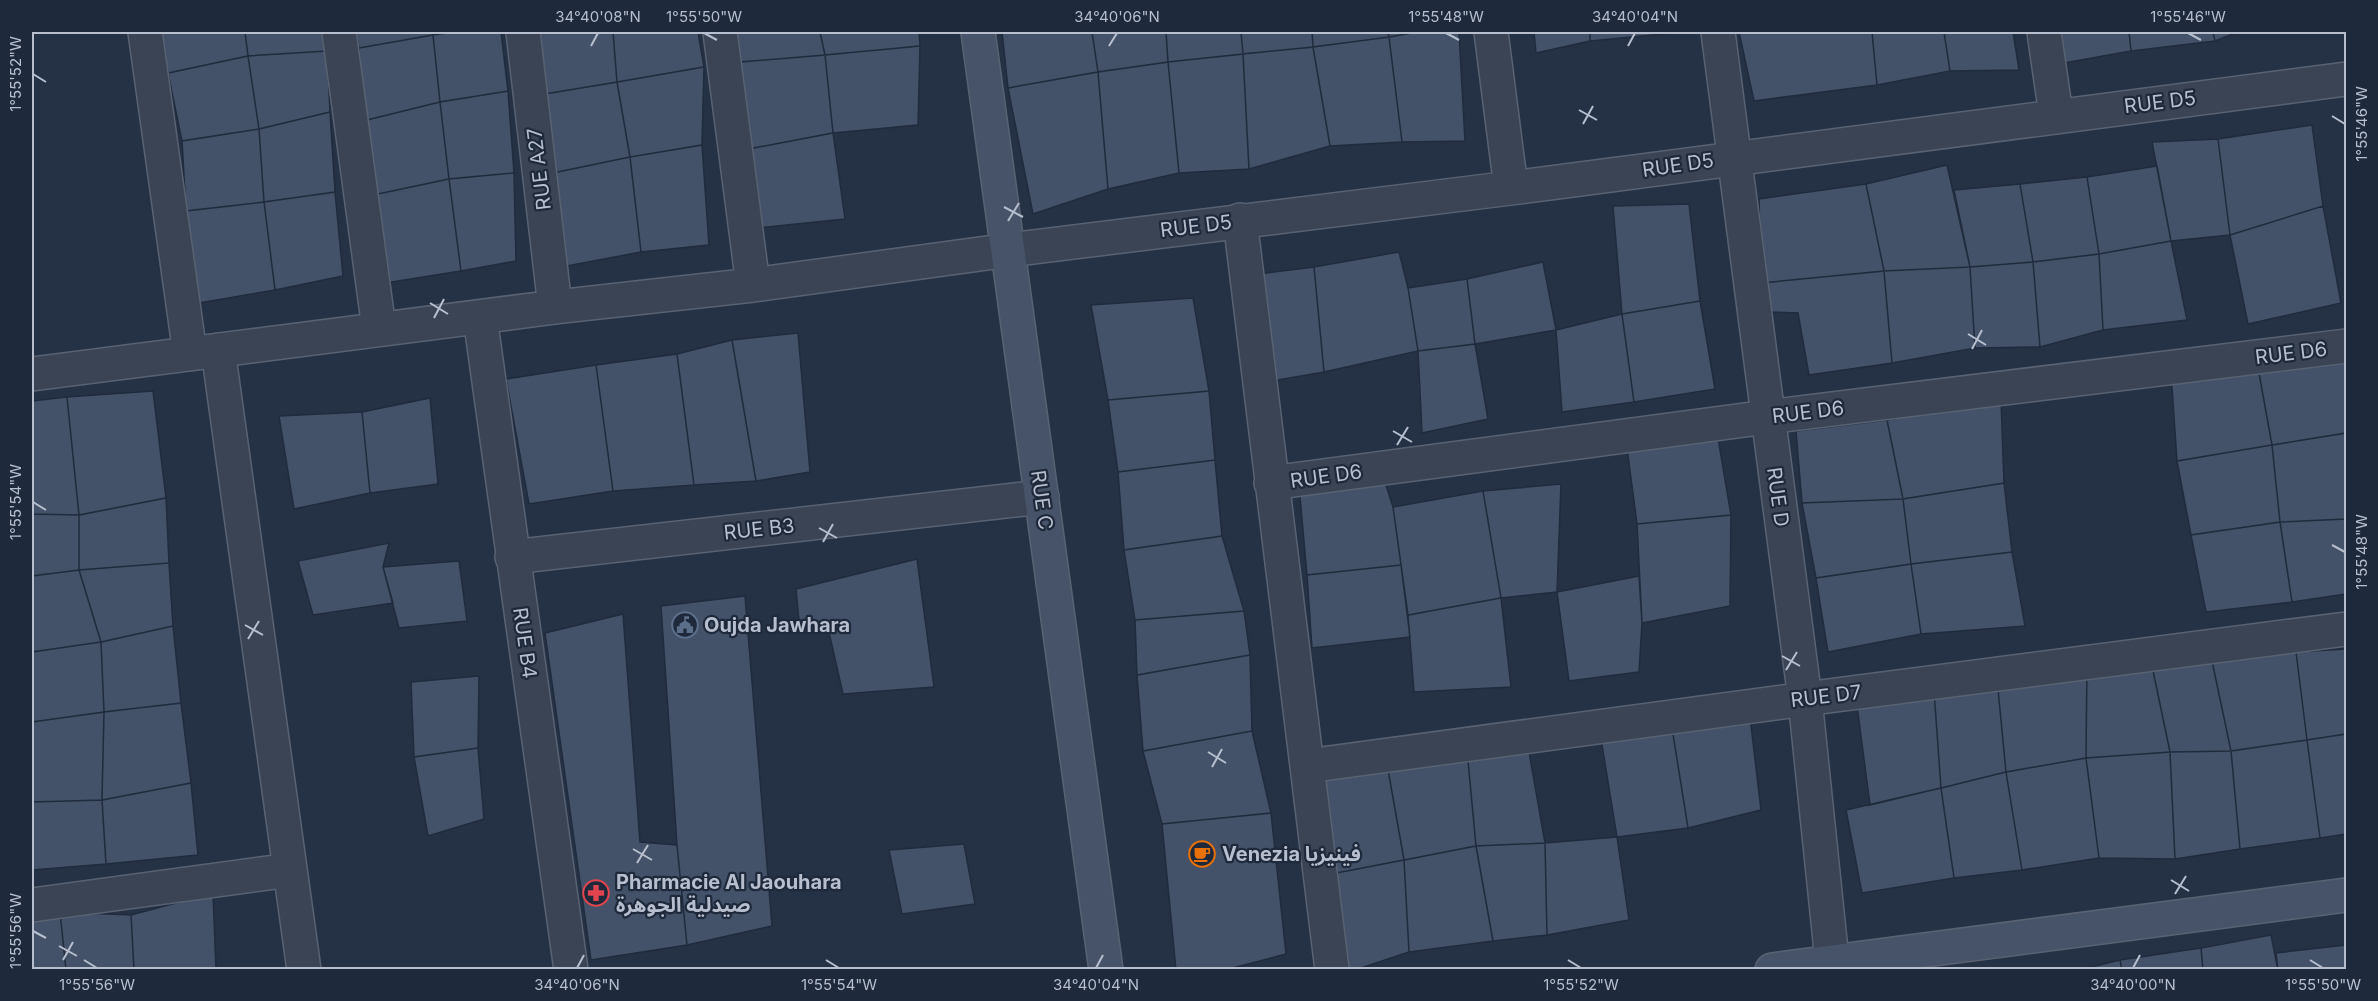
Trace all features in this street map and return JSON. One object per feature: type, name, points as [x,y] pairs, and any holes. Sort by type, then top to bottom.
[{"type":"street","points":[[145,32],[204,352],[290,870],[304,969]]},
{"type":"street","points":[[339,32],[379,330]]},
{"type":"street","name":"RUE A27","points":[[523,32],[555,307]]},
{"type":"street","points":[[720,32],[753,285]]},
{"type":"street","name":"RUE C","points":[[978,32],[1106,969]]},
{"type":"street","points":[[1491,32],[1511,188]]},
{"type":"street","name":"RUE D","points":[[1718,32],[1805,699],[1832,966]]},
{"type":"street","points":[[2044,32],[2056,115]]},
{"type":"street","name":"RUE D5","points":[[32,374],[555,307],[753,285],[1009,249],[1511,188],[2346,78]]},
{"type":"street","points":[[1240,220],[1332,969]]},
{"type":"street","name":"RUE B4","points":[[480,317],[571,969]]},
{"type":"street","name":"RUE D6","points":[[1271,483],[1767,417],[2346,346]]},
{"type":"street","name":"RUE B3","points":[[512,557],[1042,497]]},
{"type":"street","name":"RUE D7","points":[[1307,766],[2346,629]]},
{"type":"street","points":[[32,905],[290,870]]},
{"type":"street","points":[[1772,969],[1832,966],[2346,895]]},
{"type":"building","points":[[161,32],[245,32],[248,56],[168,73]]},
{"type":"building","points":[[245,32],[325,32],[327,51],[248,56]]},
{"type":"building","points":[[356,32],[432,32],[433,35],[359,48]]},
{"type":"building","points":[[432,32],[455,32],[433,35]]},
{"type":"building","points":[[455,32],[501,32],[508,91],[440,102],[433,35]]},
{"type":"building","points":[[533,32],[613,32],[617,82],[545,94]]},
{"type":"building","points":[[613,32],[698,32],[704,67],[617,82]]},
{"type":"building","points":[[734,32],[820,32],[825,55],[740,62]]},
{"type":"building","points":[[820,32],[919,32],[920,46],[825,55]]},
{"type":"building","points":[[1002,32],[1092,32],[1098,72],[1008,88]]},
{"type":"building","points":[[1092,32],[1166,32],[1168,62],[1098,72]]},
{"type":"building","points":[[1166,32],[1241,32],[1243,54],[1168,62]]},
{"type":"building","points":[[1241,32],[1312,32],[1313,47],[1243,54]]},
{"type":"building","points":[[1312,32],[1388,32],[1389,37],[1313,47]]},
{"type":"building","points":[[1388,32],[1418,32],[1389,37]]},
{"type":"building","points":[[1418,32],[1459,32],[1465,141],[1402,142],[1389,37]]},
{"type":"building","points":[[1534,32],[1590,32],[1590,41],[1536,53]]},
{"type":"building","points":[[1590,32],[1684,32],[1590,41]]},
{"type":"building","points":[[1739,32],[1872,32],[1877,85],[1754,101]]},
{"type":"building","points":[[1872,32],[1944,32],[1950,71],[1877,85]]},
{"type":"building","points":[[1944,32],[2013,32],[2019,70],[1950,71]]},
{"type":"building","points":[[2060,32],[2129,32],[2131,51],[2064,63]]},
{"type":"building","points":[[2129,32],[2213,32],[2215,41],[2131,51]]},
{"type":"building","points":[[2213,32],[2238,32],[2215,41]]},
{"type":"building","points":[[433,35],[440,102],[363,121],[359,48]]},
{"type":"building","points":[[1389,37],[1402,142],[1330,146],[1313,47]]},
{"type":"building","points":[[920,46],[918,125],[833,133],[825,55]]},
{"type":"building","points":[[1313,47],[1330,146],[1249,169],[1243,54]]},
{"type":"building","points":[[327,51],[330,112],[259,129],[248,56]]},
{"type":"building","points":[[1243,54],[1249,169],[1179,173],[1168,62]]},
{"type":"building","points":[[825,55],[833,133],[743,150],[740,62]]},
{"type":"building","points":[[248,56],[259,129],[182,141],[168,73]]},
{"type":"building","points":[[1168,62],[1179,173],[1108,189],[1098,72]]},
{"type":"building","points":[[704,67],[702,145],[630,157],[617,82]]},
{"type":"building","points":[[1098,72],[1108,189],[1033,214],[1008,88]]},
{"type":"building","points":[[617,82],[630,157],[548,174],[545,94]]},
{"type":"building","points":[[508,91],[514,173],[449,179],[440,102]]},
{"type":"building","points":[[440,102],[449,179],[373,195],[363,121]]},
{"type":"building","points":[[330,112],[335,192],[264,202],[259,129]]},
{"type":"building","points":[[2312,125],[2323,206],[2230,235],[2218,139]]},
{"type":"building","points":[[259,129],[264,202],[186,211],[182,141]]},
{"type":"building","points":[[833,133],[845,219],[747,229],[743,150]]},
{"type":"building","points":[[2218,139],[2230,235],[2171,241],[2152,142]]},
{"type":"building","points":[[702,145],[709,245],[641,252],[630,157]]},
{"type":"building","points":[[630,157],[641,252],[567,266],[548,174]]},
{"type":"building","points":[[1947,165],[1970,267],[1884,271],[1866,184]]},
{"type":"building","points":[[2157,166],[2171,241],[2099,254],[2087,177]]},
{"type":"building","points":[[514,173],[516,261],[461,271],[449,179]]},
{"type":"building","points":[[2087,177],[2099,254],[2033,262],[2020,184]]},
{"type":"building","points":[[449,179],[461,271],[379,284],[373,195]]},
{"type":"building","points":[[1866,184],[1884,271],[1761,283],[1759,199]]},
{"type":"building","points":[[2020,184],[2033,262],[1970,267],[1954,190]]},
{"type":"building","points":[[335,192],[343,276],[275,290],[264,202]]},
{"type":"building","points":[[264,202],[275,290],[199,303],[186,211]]},
{"type":"building","points":[[1689,204],[1700,301],[1622,314],[1613,206]]},
{"type":"building","points":[[2323,206],[2341,303],[2248,324],[2230,235]]},
{"type":"building","points":[[2171,241],[2187,320],[2103,330],[2099,254]]},
{"type":"building","points":[[1399,252],[1408,288],[1418,351],[1324,372],[1314,267]]},
{"type":"building","points":[[2099,254],[2103,330],[2040,347],[2033,262]]},
{"type":"building","points":[[1543,262],[1556,330],[1475,344],[1467,279]]},
{"type":"building","points":[[2033,262],[2040,347],[1975,348],[1970,267]]},
{"type":"building","points":[[1314,267],[1324,372],[1272,381],[1258,274]]},
{"type":"building","points":[[1970,267],[1975,348],[1892,363],[1884,271]]},
{"type":"building","points":[[1884,271],[1892,363],[1809,375],[1798,313],[1770,312],[1761,283]]},
{"type":"building","points":[[1467,279],[1475,344],[1418,351],[1408,288]]},
{"type":"building","points":[[1193,298],[1209,391],[1108,400],[1091,305]]},
{"type":"building","points":[[1700,301],[1715,389],[1634,402],[1622,314]]},
{"type":"building","points":[[1622,314],[1634,402],[1562,412],[1556,330]]},
{"type":"building","points":[[798,333],[810,472],[756,481],[732,340]]},
{"type":"building","points":[[732,340],[756,481],[694,485],[677,354]]},
{"type":"building","points":[[1475,344],[1488,419],[1422,433],[1418,351]]},
{"type":"building","points":[[677,354],[694,485],[613,491],[596,365]]},
{"type":"building","points":[[2346,359],[2346,433],[2272,445],[2257,362]]},
{"type":"building","points":[[2257,362],[2272,445],[2177,461],[2171,373]]},
{"type":"building","points":[[596,365],[613,491],[529,504],[506,379]]},
{"type":"building","points":[[153,391],[166,498],[79,515],[67,397]]},
{"type":"building","points":[[1209,391],[1215,460],[1118,472],[1108,400]]},
{"type":"building","points":[[67,397],[79,515],[32,514],[32,401]]},
{"type":"building","points":[[430,398],[438,484],[370,493],[362,412]]},
{"type":"building","points":[[2001,399],[2004,483],[1903,499],[1887,420]]},
{"type":"building","points":[[362,412],[370,493],[294,509],[279,416]]},
{"type":"building","points":[[1887,420],[1903,499],[1802,503],[1796,431]]},
{"type":"building","points":[[2346,433],[2346,519],[2280,522],[2272,445]]},
{"type":"building","points":[[1718,438],[1731,515],[1637,524],[1627,448]]},
{"type":"building","points":[[2272,445],[2280,522],[2191,535],[2177,461]]},
{"type":"building","points":[[1215,460],[1222,536],[1124,550],[1118,472]]},
{"type":"building","points":[[1385,482],[1393,507],[1401,565],[1307,575],[1299,486]]},
{"type":"building","points":[[2004,483],[2012,552],[1911,564],[1903,499]]},
{"type":"building","points":[[1561,484],[1557,592],[1501,598],[1483,491]]},
{"type":"building","points":[[1483,491],[1501,598],[1408,615],[1393,507]]},
{"type":"building","points":[[166,498],[169,563],[79,570],[79,515]]},
{"type":"building","points":[[1903,499],[1911,564],[1816,578],[1802,503]]},
{"type":"building","points":[[32,514],[79,515],[79,570],[32,576]]},
{"type":"building","points":[[1731,515],[1730,606],[1642,623],[1637,524]]},
{"type":"building","points":[[2346,519],[2346,594],[2292,602],[2280,522]]},
{"type":"building","points":[[2280,522],[2292,602],[2206,612],[2191,535]]},
{"type":"building","points":[[1222,536],[1244,611],[1135,620],[1124,550]]},
{"type":"building","points":[[389,543],[383,567],[393,603],[313,615],[298,561]]},
{"type":"building","points":[[2012,552],[2025,626],[1921,634],[1911,564]]},
{"type":"building","points":[[917,559],[934,687],[843,694],[828,628],[800,632],[796,589]]},
{"type":"building","points":[[459,561],[467,621],[399,628],[383,567]]},
{"type":"building","points":[[169,563],[173,626],[101,642],[79,570]]},
{"type":"building","points":[[1911,564],[1921,634],[1828,652],[1816,578]]},
{"type":"building","points":[[1401,565],[1410,637],[1312,648],[1307,575]]},
{"type":"building","points":[[79,570],[101,642],[32,652],[32,576]]},
{"type":"building","points":[[1639,576],[1642,623],[1639,672],[1569,681],[1557,592]]},
{"type":"building","points":[[745,596],[772,926],[687,945],[677,845],[661,606]]},
{"type":"building","points":[[1501,598],[1511,687],[1414,692],[1408,615]]},
{"type":"building","points":[[1244,611],[1250,655],[1137,675],[1135,620]]},
{"type":"building","points":[[623,614],[640,842],[677,845],[687,945],[591,960],[545,633]]},
{"type":"building","points":[[173,626],[181,703],[104,712],[101,642]]},
{"type":"building","points":[[101,642],[104,712],[32,722],[32,652]]},
{"type":"building","points":[[2346,649],[2346,734],[2307,740],[2296,652]]},
{"type":"building","points":[[2296,652],[2307,740],[2231,751],[2212,661]]},
{"type":"building","points":[[1250,655],[1252,731],[1143,751],[1137,675]]},
{"type":"building","points":[[2212,661],[2231,751],[2170,752],[2152,666]]},
{"type":"building","points":[[2087,665],[2152,666],[2170,752],[2086,758]]},
{"type":"building","points":[[2087,665],[2086,758],[2006,772],[1998,689]]},
{"type":"building","points":[[479,676],[478,748],[414,757],[411,682]]},
{"type":"building","points":[[1998,689],[2006,772],[1941,788],[1934,691]]},
{"type":"building","points":[[1934,691],[1941,788],[1870,805],[1856,698]]},
{"type":"building","points":[[181,703],[191,783],[102,800],[104,712]]},
{"type":"building","points":[[104,712],[102,800],[32,802],[32,722]]},
{"type":"building","points":[[1750,717],[1761,810],[1688,828],[1672,728]]},
{"type":"building","points":[[1672,728],[1688,828],[1617,837],[1601,739]]},
{"type":"building","points":[[1252,731],[1271,813],[1162,824],[1143,751]]},
{"type":"building","points":[[2346,734],[2346,834],[2320,838],[2307,740]]},
{"type":"building","points":[[2307,740],[2320,838],[2240,849],[2231,751]]},
{"type":"building","points":[[1528,746],[1545,843],[1476,846],[1467,750]]},
{"type":"building","points":[[478,748],[484,819],[428,836],[414,757]]},
{"type":"building","points":[[1467,750],[1476,846],[1404,860],[1387,764]]},
{"type":"building","points":[[2231,751],[2240,849],[2175,859],[2170,752]]},
{"type":"building","points":[[2170,752],[2175,859],[2099,858],[2086,758]]},
{"type":"building","points":[[2086,758],[2099,858],[2022,870],[2006,772]]},
{"type":"building","points":[[1387,764],[1404,860],[1331,874],[1322,778]]},
{"type":"building","points":[[2006,772],[2022,870],[1954,878],[1941,788]]},
{"type":"building","points":[[191,783],[198,855],[106,864],[102,800]]},
{"type":"building","points":[[1941,788],[1954,878],[1862,893],[1846,810]]},
{"type":"building","points":[[102,800],[106,864],[32,870],[32,802]]},
{"type":"building","points":[[1271,813],[1286,954],[1225,970],[1176,970],[1162,824]]},
{"type":"building","points":[[1617,837],[1629,920],[1547,935],[1545,843]]},
{"type":"building","points":[[1545,843],[1547,935],[1493,941],[1476,846]]},
{"type":"building","points":[[964,844],[975,904],[902,914],[889,850]]},
{"type":"building","points":[[1476,846],[1493,941],[1409,952],[1404,860]]},
{"type":"building","points":[[1404,860],[1409,952],[1355,970],[1344,970],[1331,874]]},
{"type":"building","points":[[213,893],[216,970],[134,970],[131,915]]},
{"type":"building","points":[[60,912],[131,915],[134,970],[66,970]]},
{"type":"building","points":[[60,912],[66,970],[32,970],[32,919]]},
{"type":"building","points":[[2271,935],[2278,970],[2203,970],[2201,948]]},
{"type":"building","points":[[2346,945],[2346,970],[2278,970],[2276,953]]},
{"type":"building","points":[[2201,948],[2203,970],[2122,970],[2120,960]]},
{"type":"building","points":[[2120,960],[2122,970],[2079,970]]},
{"type":"place","name":"Oujda Jawhara","points":[[685,625]]},
{"type":"place","name":"Venezia فينيزيا","points":[[1202,854]]},
{"type":"place","name":"Pharmacie Al Jaouhara صيدلية الجوهرة","points":[[596,893]]}]
